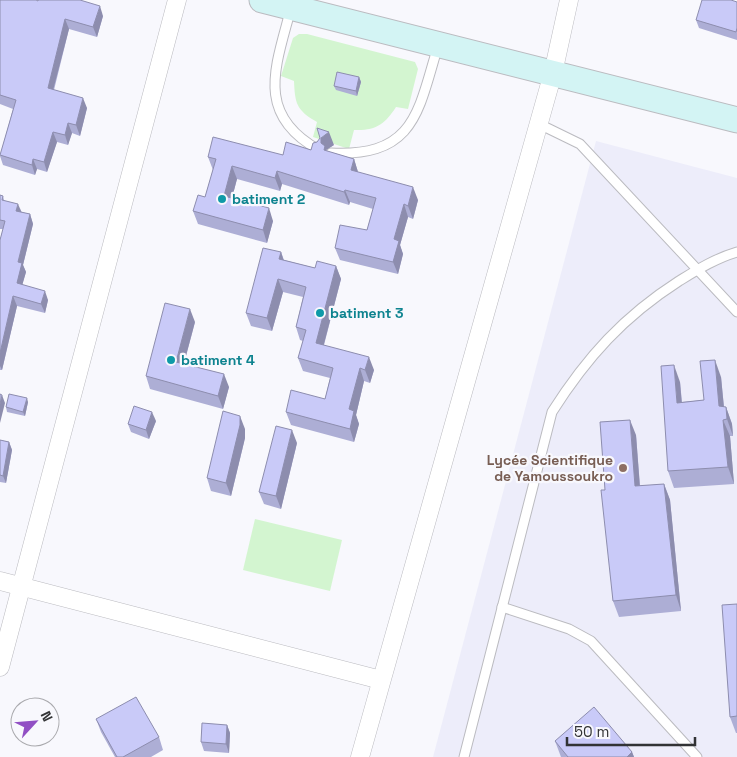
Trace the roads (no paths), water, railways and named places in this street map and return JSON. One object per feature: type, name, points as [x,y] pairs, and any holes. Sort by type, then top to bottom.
[{"type":"street","points":[[0,668],[177,0]]},
{"type":"street","points":[[262,0],[737,120]]},
{"type":"street","points":[[360,757],[553,74],[569,0]]},
{"type":"street","points":[[0,581],[381,680]]},
{"type":"lane","points":[[291,8],[274,74],[274,87],[283,118],[302,140],[319,150]]},
{"type":"lane","points":[[331,153],[352,154],[376,151],[391,143],[407,128],[418,113],[438,44]]},
{"type":"lane","points":[[539,124],[580,144],[699,269],[737,312]]},
{"type":"lane","points":[[464,757],[552,412],[575,375],[610,335],[658,295],[699,269],[723,256],[737,252]]},
{"type":"lane","points":[[502,607],[569,629],[591,641],[696,757]]},
{"type":"place","name":"batiment 2","points":[[222,199]]},
{"type":"place","name":"batiment 3","points":[[320,313]]},
{"type":"place","name":"batiment 4","points":[[171,360]]},
{"type":"place","name":"Lycée Scientifique de Yamoussoukro","points":[[623,468]]}]
